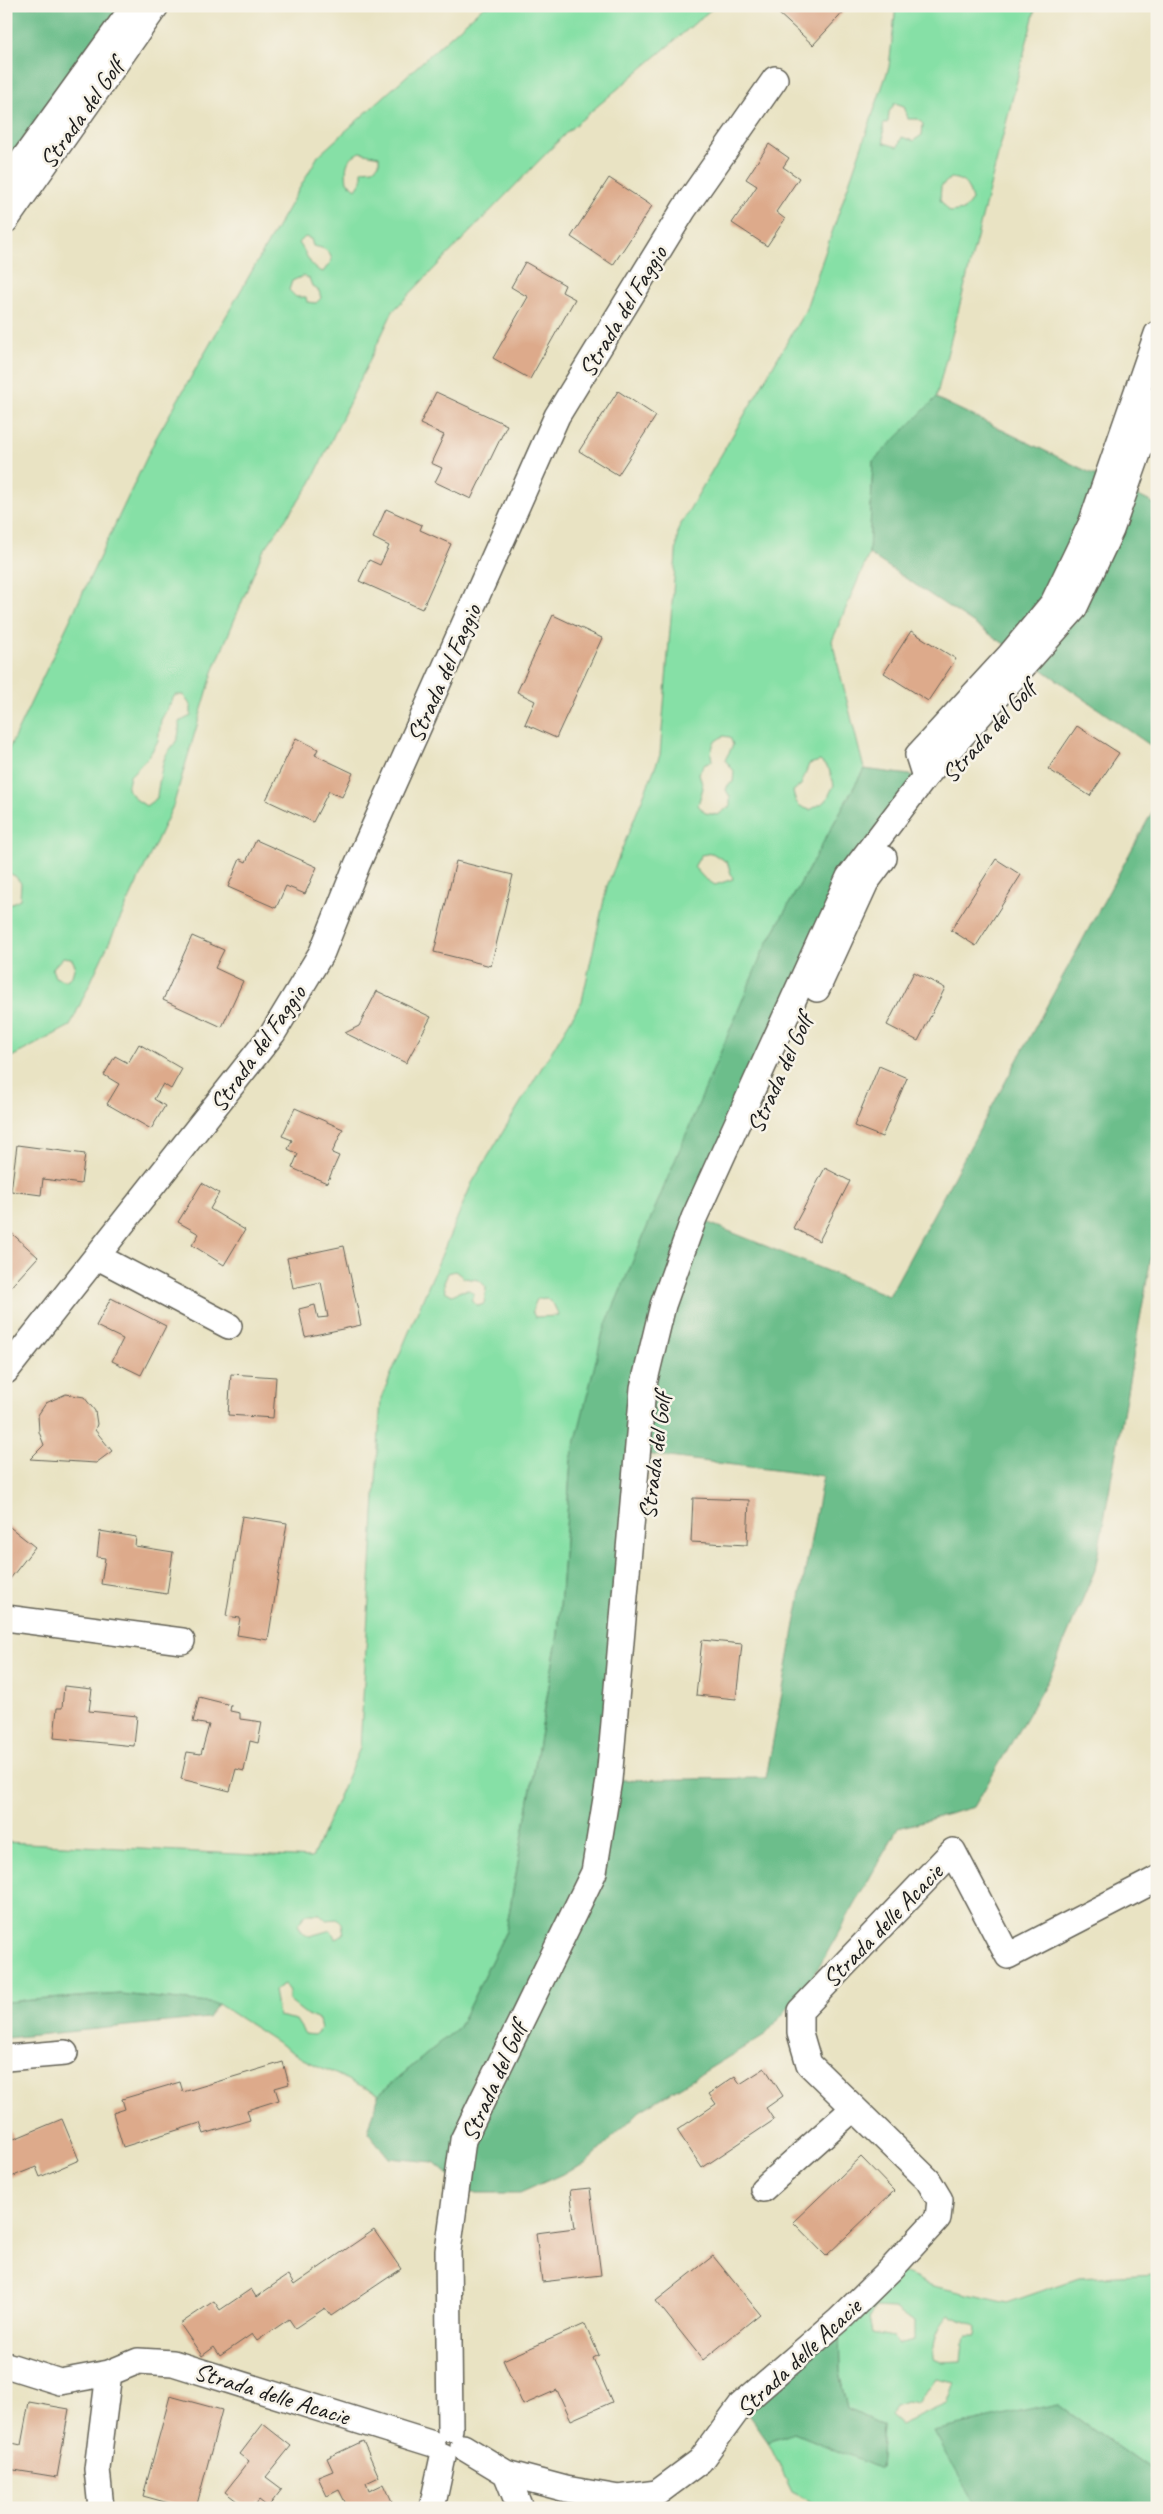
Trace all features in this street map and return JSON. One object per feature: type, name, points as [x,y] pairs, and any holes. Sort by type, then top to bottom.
[{"type":"street","name":"Strada del Golf","points":[[6,183],[134,6]]},
{"type":"street","name":"Strada del Golf","points":[[6,220],[156,6]]},
{"type":"street","name":"Strada del Faggio","points":[[6,1371],[98,1257],[273,1033],[322,952],[357,865],[558,416],[684,209],[774,79]]},
{"type":"street","name":"Strada del Golf","points":[[925,777],[918,755],[1010,655],[1053,602],[1091,524],[1157,334]]},
{"type":"street","name":"Strada del Golf","points":[[432,2508],[447,2444],[448,2251],[463,2140],[594,1872],[610,1780],[643,1388],[663,1306],[694,1218],[849,877],[925,777],[1074,609],[1111,530],[1157,400]]},
{"type":"street","name":"Strada del Golf","points":[[610,1780],[628,1733],[634,1644],[660,1393],[680,1310],[711,1223],[866,882],[942,782],[1047,666],[1091,614],[1128,535],[1157,453]]},
{"type":"street","points":[[98,1257],[229,1326]]},
{"type":"street","points":[[6,1618],[182,1641]]},
{"type":"street","name":"Strada delle Acacie","points":[[6,2366],[60,2382],[109,2372],[138,2362],[173,2363],[447,2444],[506,2473],[566,2489],[619,2498],[657,2493],[700,2461],[740,2405],[839,2320],[892,2268],[938,2218],[940,2200],[928,2180],[809,2064],[800,2033],[800,2010],[953,1851],[1008,1956],[1157,1879]]},
{"type":"street","points":[[6,2058],[65,2053]]},
{"type":"street","points":[[763,2189],[854,2108]]},
{"type":"street","points":[[101,2508],[97,2469],[109,2372]]},
{"type":"street","points":[[506,2473],[520,2508]]},
{"type":"green space","points":[[6,6],[134,6],[6,183]]},
{"type":"green space","points":[[484,6],[715,6],[567,132],[393,311],[311,483],[262,553],[213,672],[173,806],[70,1026],[6,1060],[6,906],[20,899],[21,883],[15,876],[6,872],[6,755],[156,438],[318,156]],"holes":[[[360,152],[379,156],[379,164],[373,169],[362,170],[362,180],[356,189],[347,182],[346,172],[349,160]],[[305,237],[311,239],[313,246],[323,248],[329,253],[332,260],[323,272],[311,264],[299,243]],[[303,276],[309,278],[312,286],[319,291],[321,298],[316,303],[307,302],[306,297],[296,297],[289,290],[292,281]],[[175,695],[183,695],[191,706],[191,716],[179,722],[178,738],[166,755],[163,763],[157,798],[146,806],[137,800],[127,789],[130,776],[149,756],[158,741],[161,720]],[[63,957],[71,958],[75,965],[72,976],[65,981],[55,977],[52,969]]]},
{"type":"green space","points":[[896,6],[1036,6],[936,398],[873,461],[869,554],[832,641],[864,769],[763,951],[571,1460],[558,1634],[506,1931],[459,2027],[379,2094],[303,2059],[218,2004],[121,1994],[6,2002],[6,1842],[312,1858],[360,1748],[381,1398],[472,1183],[582,1001],[607,886],[660,755],[678,529],[805,311],[889,67]],"holes":[[[895,103],[904,106],[908,119],[918,119],[923,124],[922,135],[913,141],[902,137],[898,147],[884,143],[883,125],[888,122],[889,112]],[[951,178],[966,184],[972,200],[964,210],[950,212],[940,200],[941,186]],[[723,736],[730,737],[733,745],[725,760],[734,771],[733,782],[728,785],[726,790],[730,797],[730,806],[718,815],[705,813],[698,805],[703,788],[699,773],[704,765],[712,761],[711,753],[714,742]],[[820,761],[829,769],[834,785],[826,801],[810,810],[796,802],[793,791],[801,785],[809,764]],[[712,853],[727,862],[733,879],[715,885],[704,878],[694,867],[701,855]],[[455,1271],[464,1278],[479,1280],[486,1287],[484,1304],[478,1306],[472,1301],[474,1294],[469,1290],[452,1295],[445,1291],[444,1283],[448,1273]],[[546,1298],[554,1305],[559,1316],[535,1317],[532,1311],[537,1299]],[[306,1914],[320,1914],[326,1920],[338,1919],[342,1923],[344,1934],[335,1938],[331,1930],[310,1936],[302,1932],[298,1924]],[[284,1984],[289,1991],[289,2001],[307,2015],[319,2020],[321,2029],[314,2035],[305,2034],[296,2020],[278,2016],[274,1990]]]},
{"type":"green space","points":[[936,398],[1157,505],[1157,750],[1030,661],[869,554],[873,461]]},
{"type":"green space","points":[[864,769],[925,777],[849,877],[694,1217],[889,1296],[1157,803],[1157,1224],[1095,1570],[1050,1676],[974,1807],[898,1828],[811,1981],[766,2034],[640,2111],[585,2164],[520,2193],[470,2193],[434,2162],[389,2158],[368,2132],[379,2094],[459,2027],[506,1931],[558,1634],[571,1460],[603,1332],[763,951]],"holes":[[[636,1453],[823,1476],[766,1778],[610,1780]]]},
{"type":"green space","points":[[121,1994],[218,2004],[208,2018],[6,2038],[6,2002]]},
{"type":"green space","points":[[892,2268],[933,2286],[1007,2303],[1079,2278],[1157,2274],[1157,2475],[1057,2404],[973,2502],[984,2508],[824,2508],[792,2492],[768,2442],[794,2433],[880,2468],[883,2426],[848,2409],[840,2372],[839,2320]],"holes":[[[875,2307],[895,2308],[914,2322],[914,2340],[897,2344],[893,2337],[872,2333],[869,2318]],[[949,2314],[977,2328],[976,2336],[967,2336],[963,2343],[961,2361],[941,2362],[934,2359],[936,2335],[941,2324]],[[936,2378],[954,2382],[946,2404],[900,2425],[890,2416],[895,2406],[907,2402],[917,2404]]]},
{"type":"green space","points":[[839,2320],[840,2372],[848,2409],[883,2426],[880,2469],[794,2433],[768,2442],[741,2405]]},
{"type":"green space","points":[[1057,2404],[1157,2475],[1157,2508],[984,2508],[973,2502],[934,2431]]},
{"type":"building","points":[[783,6],[849,6],[813,45],[777,12]]},
{"type":"building","points":[[769,144],[789,158],[783,167],[799,178],[776,212],[785,219],[767,246],[732,223],[757,186],[746,179]]},
{"type":"building","points":[[609,178],[652,206],[613,265],[571,237]]},
{"type":"building","points":[[525,262],[565,285],[562,292],[575,299],[530,379],[493,358],[528,297],[511,287]]},
{"type":"building","points":[[618,391],[656,416],[618,475],[579,451]]},
{"type":"building","points":[[436,392],[507,425],[471,499],[435,482],[442,468],[431,463],[444,435],[420,424]]},
{"type":"building","points":[[386,509],[422,525],[420,530],[451,544],[422,609],[359,581],[369,560],[380,565],[389,546],[373,538]]},
{"type":"building","points":[[553,615],[602,638],[556,738],[525,724],[535,701],[517,692]]},
{"type":"building","points":[[911,631],[956,659],[928,701],[884,673]]},
{"type":"building","points":[[1077,726],[1119,753],[1090,796],[1048,769]]},
{"type":"building","points":[[296,738],[318,749],[315,755],[353,773],[342,797],[329,791],[313,822],[266,800]]},
{"type":"building","points":[[256,840],[317,867],[305,894],[286,886],[276,908],[228,887],[240,859],[246,862]]},
{"type":"building","points":[[996,859],[1021,875],[976,946],[951,930]]},
{"type":"building","points":[[456,861],[513,875],[491,966],[434,952]]},
{"type":"building","points":[[192,936],[224,950],[215,968],[243,981],[222,1027],[163,1000]]},
{"type":"building","points":[[914,972],[945,988],[918,1041],[887,1025]]},
{"type":"building","points":[[377,991],[431,1017],[406,1063],[345,1033],[359,1026]]},
{"type":"building","points":[[139,1044],[182,1069],[171,1089],[163,1084],[154,1099],[165,1106],[151,1129],[107,1104],[119,1084],[104,1075],[115,1056],[128,1063]]},
{"type":"building","points":[[879,1066],[907,1078],[882,1137],[854,1126]]},
{"type":"building","points":[[295,1108],[343,1129],[332,1153],[339,1156],[327,1183],[292,1168],[298,1154],[288,1149],[292,1140],[282,1136]]},
{"type":"building","points":[[17,1145],[85,1154],[81,1184],[43,1179],[41,1195],[11,1191]]},
{"type":"building","points":[[825,1168],[850,1181],[819,1241],[793,1228]]},
{"type":"building","points":[[202,1183],[219,1193],[210,1209],[245,1230],[224,1265],[192,1245],[199,1234],[178,1222]]},
{"type":"building","points":[[6,1228],[38,1257],[6,1292]]},
{"type":"building","points":[[344,1246],[361,1325],[305,1337],[299,1309],[315,1305],[318,1318],[328,1317],[321,1282],[293,1288],[287,1258]]},
{"type":"building","points":[[111,1298],[166,1326],[141,1375],[112,1361],[123,1339],[96,1326]]},
{"type":"building","points":[[231,1374],[276,1377],[273,1418],[228,1415]]},
{"type":"building","points":[[66,1394],[84,1397],[95,1411],[97,1424],[95,1430],[112,1451],[96,1463],[30,1459],[44,1445],[39,1432],[38,1415],[46,1403]]},
{"type":"building","points":[[693,1498],[749,1500],[747,1545],[691,1542]]},
{"type":"building","points":[[242,1516],[287,1523],[268,1640],[237,1635],[240,1618],[226,1616]]},
{"type":"building","points":[[6,1524],[35,1547],[6,1584]]},
{"type":"building","points":[[100,1531],[136,1537],[135,1546],[173,1552],[167,1594],[101,1584],[105,1558],[97,1557]]},
{"type":"building","points":[[702,1640],[742,1644],[736,1699],[696,1695]]},
{"type":"building","points":[[64,1686],[92,1689],[89,1711],[137,1716],[134,1746],[54,1738],[57,1708],[62,1708]]},
{"type":"building","points":[[199,1697],[231,1705],[230,1711],[240,1713],[240,1719],[262,1722],[258,1743],[250,1741],[244,1771],[236,1769],[230,1791],[181,1779],[187,1752],[201,1754],[209,1725],[193,1722]]},
{"type":"building","points":[[283,2062],[289,2084],[275,2088],[279,2100],[247,2110],[250,2120],[204,2134],[200,2123],[123,2147],[113,2113],[125,2109],[122,2099],[180,2082],[183,2092]]},
{"type":"building","points":[[765,2068],[783,2096],[766,2108],[774,2120],[702,2168],[677,2130],[716,2104],[709,2094],[735,2076],[740,2084]]},
{"type":"building","points":[[62,2119],[79,2160],[40,2177],[36,2167],[6,2179],[6,2131],[10,2130],[14,2139]]},
{"type":"building","points":[[861,2157],[894,2191],[826,2256],[793,2222]]},
{"type":"building","points":[[590,2188],[601,2275],[542,2282],[536,2233],[575,2228],[570,2190]]},
{"type":"building","points":[[374,2230],[401,2269],[331,2316],[325,2308],[295,2328],[289,2319],[257,2341],[252,2334],[220,2356],[214,2347],[202,2356],[180,2324],[214,2301],[220,2310],[251,2289],[256,2297],[288,2275],[294,2285]]},
{"type":"building","points":[[713,2256],[760,2314],[703,2360],[656,2301]]},
{"type":"building","points":[[585,2324],[599,2355],[593,2358],[612,2402],[571,2420],[557,2390],[523,2405],[503,2360]]},
{"type":"building","points":[[170,2396],[222,2410],[196,2508],[187,2508],[143,2496]]},
{"type":"building","points":[[29,2402],[69,2409],[57,2477],[8,2469],[12,2443],[21,2445]]},
{"type":"building","points":[[263,2424],[291,2446],[266,2477],[282,2489],[268,2507],[259,2500],[253,2508],[246,2508],[225,2492],[249,2461],[240,2454]]},
{"type":"building","points":[[363,2441],[379,2477],[366,2483],[369,2491],[384,2484],[395,2508],[344,2508],[347,2506],[339,2490],[327,2496],[318,2477],[333,2471],[327,2458]]}]
